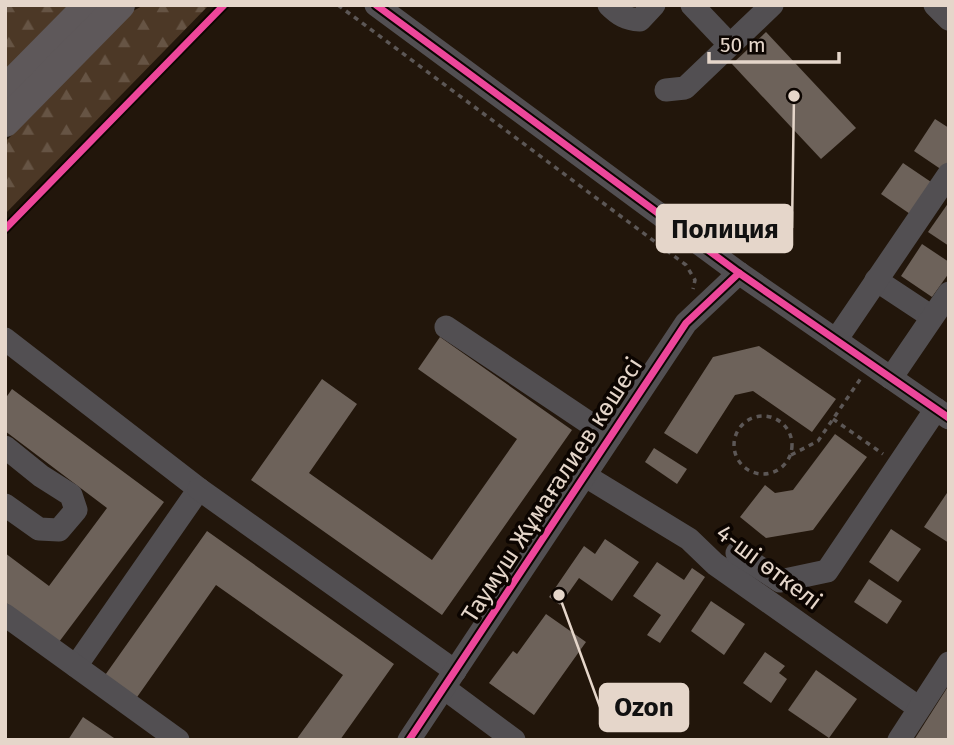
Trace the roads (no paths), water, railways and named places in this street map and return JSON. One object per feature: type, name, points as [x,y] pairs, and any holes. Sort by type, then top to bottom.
[{"type":"main road","points":[[5,90],[89,5]]},
{"type":"main road","points":[[5,122],[120,5]]},
{"type":"street","points":[[376,5],[739,273],[942,414],[899,465],[827,571],[780,581],[737,552]]},
{"type":"street","points":[[609,5],[628,19],[640,20],[654,5]]},
{"type":"street","points":[[692,5],[730,45]]},
{"type":"street","points":[[666,90],[685,88],[772,5]]},
{"type":"street","points":[[935,5],[949,19]]},
{"type":"street","points":[[835,340],[949,174]]},
{"type":"street","name":"Таумуш Жұмағалиев көшесі","points":[[409,740],[686,323],[739,273]]},
{"type":"street","points":[[876,280],[932,317]]},
{"type":"street","points":[[891,378],[949,293]]},
{"type":"street","points":[[446,327],[610,437]]},
{"type":"street","points":[[5,339],[449,680],[514,740]]},
{"type":"street","points":[[5,447],[41,476],[71,495],[76,510],[59,530],[39,529],[5,505]]},
{"type":"street","name":"4-ші өткелі","points":[[584,475],[689,539],[715,564],[919,708]]},
{"type":"street","points":[[76,666],[199,488]]},
{"type":"street","points":[[5,615],[178,740]]},
{"type":"street","points":[[899,740],[949,663]]},
{"type":"place","name":"Полиция","points":[[794,96]]},
{"type":"place","name":"Ozon","points":[[559,595]]}]
